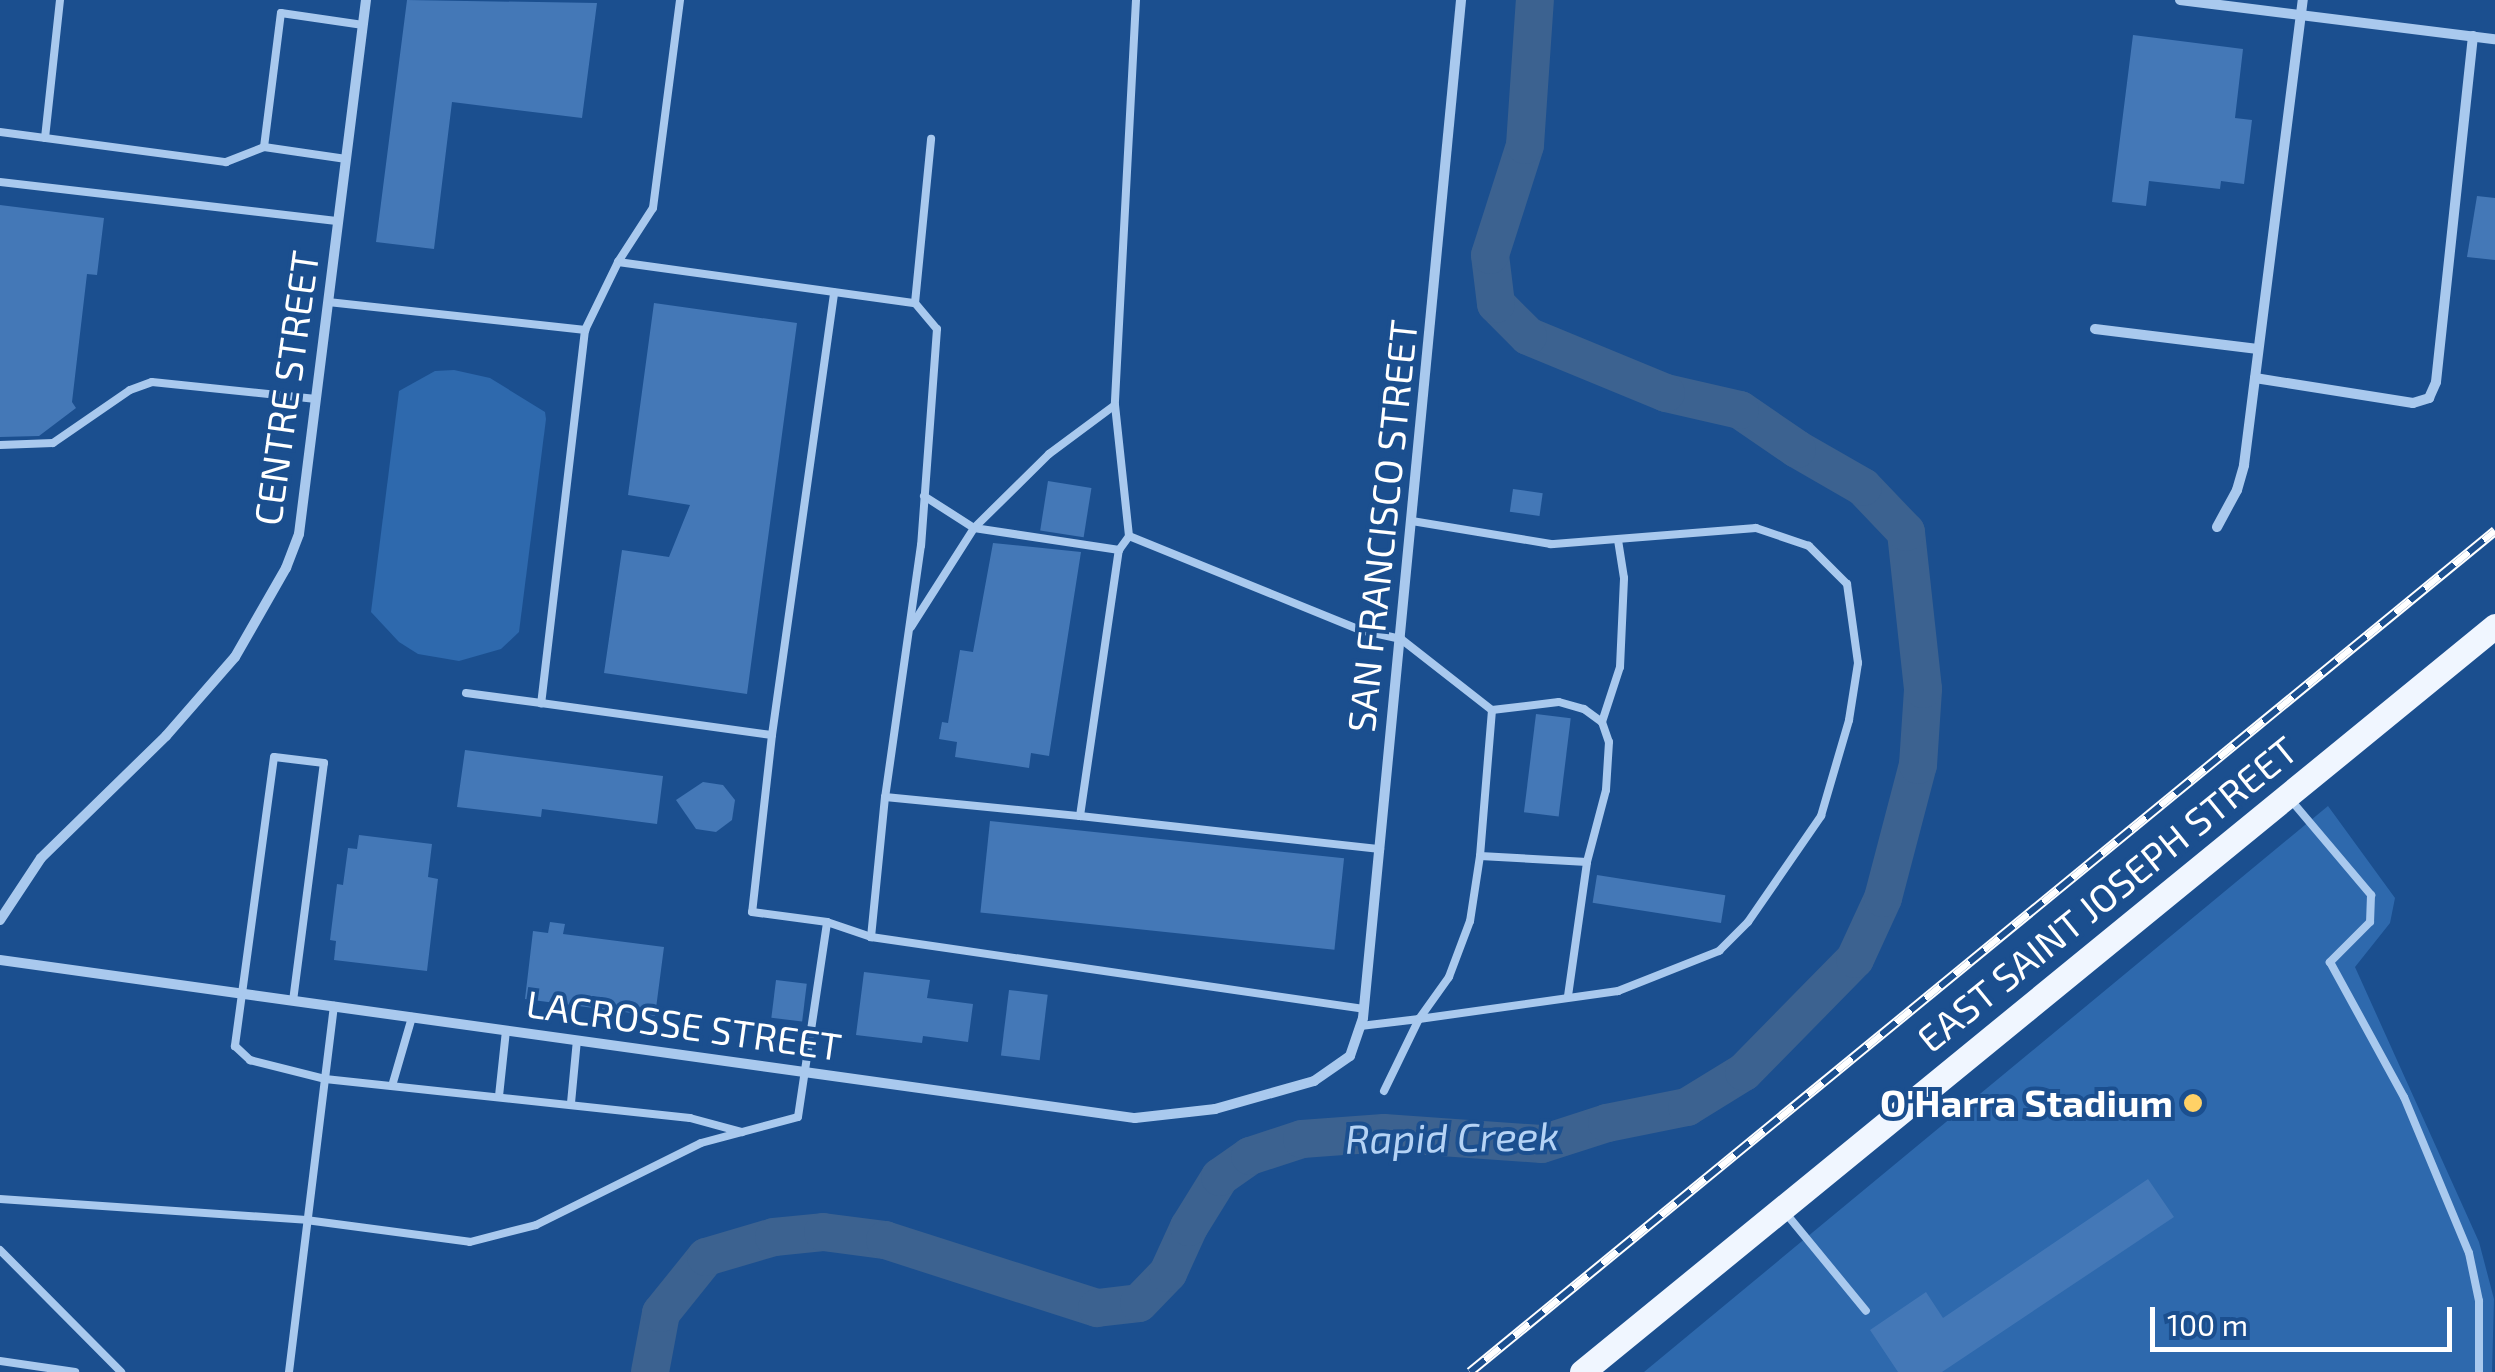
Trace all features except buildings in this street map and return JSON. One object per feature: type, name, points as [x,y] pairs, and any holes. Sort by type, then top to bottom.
[{"type":"main road","name":"EAST SAINT JOSEPH STREET","points":[[1582,1372],[2495,626]]},
{"type":"street","name":"CENTRE STREET","points":[[0,920],[41,858],[166,736],[235,657],[262,615],[299,534],[366,0]]},
{"type":"street","name":"SAN FRANCISCO STREET","points":[[1350,1056],[1364,1009],[1462,0]]},
{"type":"street","points":[[2180,0],[2495,39]]},
{"type":"street","points":[[2217,528],[2237,490],[2244,464],[2303,0]]},
{"type":"street","points":[[2255,378],[2413,402],[2429,398],[2436,382],[2473,36]]},
{"type":"street","points":[[2094,329],[2258,350]]},
{"type":"street","name":"LACROSSE STREET","points":[[0,960],[1135,1118],[1215,1109],[1314,1082],[1350,1056]]},
{"type":"lane","points":[[45,138],[60,0]]},
{"type":"lane","points":[[264,147],[283,0]]},
{"type":"lane","points":[[541,702],[584,330],[618,262],[653,208],[680,0]]},
{"type":"lane","points":[[1080,816],[1119,550],[1128,536],[1115,405],[1136,0]]},
{"type":"lane","points":[[281,13],[363,25]]},
{"type":"lane","points":[[0,132],[226,162],[264,147],[346,159]]},
{"type":"lane","points":[[915,303],[930,140]]},
{"type":"lane","points":[[0,182],[339,221]]},
{"type":"lane","points":[[618,262],[915,303],[937,329],[924,496],[871,937]]},
{"type":"lane","points":[[834,292],[772,735],[752,912],[827,922],[871,937],[1364,1009]]},
{"type":"lane","points":[[328,302],[584,330]]},
{"type":"lane","points":[[0,444],[53,443],[130,390],[152,382],[316,399]]},
{"type":"lane","points":[[908,630],[974,528],[1049,454],[1115,405]]},
{"type":"lane","points":[[924,496],[974,528],[1119,550]]},
{"type":"lane","points":[[1360,1026],[1618,991],[1719,951],[1748,922],[1821,816],[1850,720],[1858,663],[1847,584],[1809,546],[1756,528],[1551,544],[1412,520]]},
{"type":"lane","points":[[1128,536],[1360,630],[1401,638],[1492,710],[1559,702],[1584,708],[1602,722],[1609,742],[1606,790],[1587,862],[1568,996]]},
{"type":"lane","points":[[1602,722],[1620,667],[1624,578],[1618,540]]},
{"type":"lane","points":[[466,692],[772,735]]},
{"type":"lane","points":[[1384,1090],[1418,1018],[1449,978],[1470,921],[1480,856],[1492,710]]},
{"type":"lane","points":[[293,1001],[324,763],[274,757],[236,1046],[250,1060],[325,1080],[571,1103],[690,1118],[742,1132]]},
{"type":"lane","points":[[2287,796],[2370,895],[2370,922],[2330,962],[2404,1097],[2470,1253],[2479,1301],[2480,1372]]},
{"type":"lane","points":[[885,798],[1380,849]]},
{"type":"lane","points":[[1480,856],[1587,862]]},
{"type":"lane","points":[[0,1199],[306,1220],[470,1242],[536,1225],[653,1164],[798,1116],[827,922]]},
{"type":"lane","points":[[289,1372],[334,1006]]},
{"type":"lane","points":[[392,1086],[412,1017]]},
{"type":"lane","points":[[499,1096],[506,1030]]},
{"type":"lane","points":[[571,1103],[577,1040]]},
{"type":"lane","points":[[1781,1208],[1866,1310]]},
{"type":"lane","points":[[0,1250],[121,1372]]},
{"type":"lane","points":[[0,1361],[75,1372]]},
{"type":"shaded area","points":[[454,370],[490,378],[545,412],[546,419],[519,632],[501,649],[459,661],[418,654],[399,642],[371,612],[399,391],[435,371]]},
{"type":"shaded area","name":"O'Harra Stadium","points":[[2328,806],[2395,898],[2390,923],[2355,967],[2479,1242],[2494,1299],[2492,1372],[1644,1372]]},
{"type":"waterway","name":"Rapid Creek","points":[[650,1372],[661,1313],[706,1257],[774,1237],[823,1232],[885,1240],[1097,1308],[1139,1303],[1168,1273],[1189,1227],[1220,1177],[1250,1156],[1302,1139],[1384,1133],[1542,1144],[1607,1123],[1687,1107],[1744,1072],[1855,959],[1883,898],[1918,765],[1923,689],[1906,532],[1863,487],[1740,410],[1666,393],[1528,336],[1496,304],[1490,255],[1525,145],[1535,0]]},
{"type":"railway","points":[[1470,1372],[2495,531]]},
{"type":"place","name":"O'Harra Stadium","points":[[2193,1103]]}]
